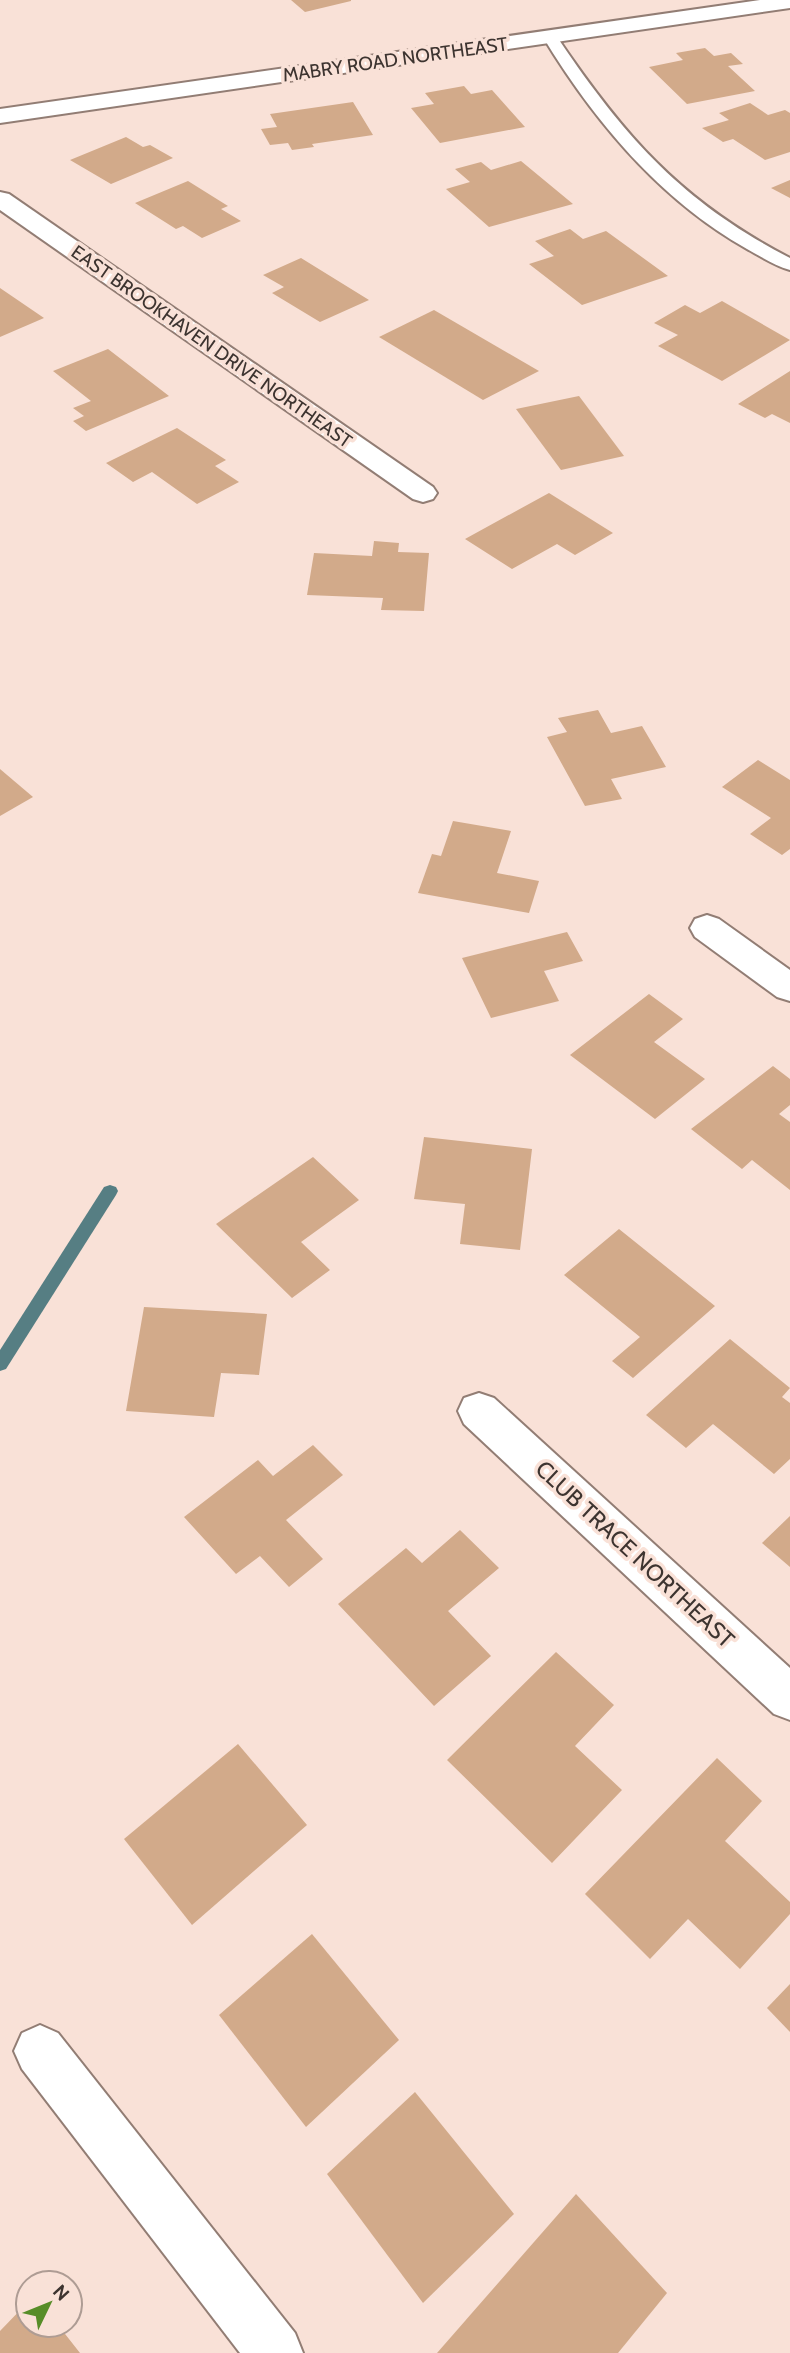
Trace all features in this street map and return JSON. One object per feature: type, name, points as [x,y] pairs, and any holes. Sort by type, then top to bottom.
[{"type":"street","name":"MABRY ROAD NORTHEAST","points":[[0,116],[790,2]]},
{"type":"street","name":"EAST BROOKHAVEN DRIVE NORTHEAST","points":[[0,199],[423,493]]},
{"type":"street","points":[[707,928],[790,988]]},
{"type":"street","name":"CLUB TRACE NORTHEAST","points":[[479,1411],[790,1698]]},
{"type":"street","points":[[40,2051],[275,2353]]},
{"type":"lane","points":[[550,37],[585,92],[638,152],[695,208],[790,265]]},
{"type":"building","points":[[291,0],[351,0],[351,1],[305,12]]},
{"type":"building","points":[[705,48],[714,56],[731,53],[743,64],[728,66],[755,91],[687,104],[649,67],[683,60],[676,53]]},
{"type":"building","points":[[464,86],[471,94],[492,90],[525,127],[440,143],[411,108],[434,104],[425,93]]},
{"type":"building","points":[[353,102],[373,135],[312,144],[314,147],[292,150],[288,143],[270,145],[261,129],[277,127],[270,114]]},
{"type":"building","points":[[750,103],[768,115],[785,110],[790,113],[790,152],[765,160],[733,139],[723,142],[702,128],[729,120],[719,113]]},
{"type":"building","points":[[126,137],[143,147],[150,145],[173,158],[111,184],[70,160]]},
{"type":"building","points":[[521,161],[573,204],[489,227],[446,189],[470,182],[455,169],[481,162],[491,170]]},
{"type":"building","points":[[790,180],[790,198],[771,188]]},
{"type":"building","points":[[188,181],[228,206],[221,209],[241,221],[202,238],[183,226],[176,229],[135,203]]},
{"type":"building","points":[[570,229],[583,239],[606,231],[668,276],[582,305],[529,264],[554,256],[535,241]]},
{"type":"building","points":[[301,258],[369,300],[320,322],[272,293],[284,287],[263,275]]},
{"type":"building","points":[[0,288],[44,318],[0,337]]},
{"type":"building","points":[[722,301],[790,340],[722,381],[658,346],[678,335],[654,323],[685,305],[700,313]]},
{"type":"building","points":[[434,310],[539,371],[483,400],[379,337]]},
{"type":"building","points":[[108,349],[169,396],[86,431],[73,421],[84,416],[73,408],[91,401],[53,371]]},
{"type":"building","points":[[790,371],[790,423],[772,414],[765,418],[738,404]]},
{"type":"building","points":[[579,396],[624,456],[561,470],[516,409]]},
{"type":"building","points":[[177,428],[226,460],[215,466],[239,482],[197,504],[152,472],[133,482],[106,463]]},
{"type":"building","points":[[549,493],[613,533],[575,555],[557,544],[512,569],[465,539]]},
{"type":"building","points":[[374,541],[399,543],[398,552],[429,553],[424,611],[381,610],[383,598],[307,595],[314,553],[372,556]]},
{"type":"building","points":[[598,710],[611,733],[642,726],[666,767],[611,779],[622,799],[585,806],[547,737],[567,732],[558,718]]},
{"type":"building","points":[[758,760],[790,780],[790,849],[782,855],[750,834],[771,818],[722,787]]},
{"type":"building","points":[[0,769],[33,797],[0,816]]},
{"type":"building","points":[[453,821],[511,831],[497,873],[539,881],[529,913],[418,893],[432,854],[441,856]]},
{"type":"building","points":[[567,932],[583,961],[544,971],[559,1001],[491,1018],[462,958]]},
{"type":"building","points":[[649,994],[683,1019],[654,1042],[705,1079],[655,1119],[570,1055]]},
{"type":"building","points":[[773,1066],[790,1079],[790,1105],[779,1114],[790,1122],[790,1190],[752,1160],[742,1169],[691,1129]]},
{"type":"building","points":[[424,1137],[532,1149],[520,1250],[460,1244],[465,1204],[414,1199]]},
{"type":"building","points":[[313,1157],[359,1200],[301,1242],[330,1270],[292,1298],[216,1224]]},
{"type":"building","points":[[619,1229],[715,1306],[633,1378],[612,1361],[640,1337],[564,1275]]},
{"type":"building","points":[[144,1307],[267,1314],[259,1375],[221,1373],[214,1417],[126,1411]]},
{"type":"building","points":[[730,1339],[790,1388],[782,1397],[790,1403],[790,1459],[774,1474],[713,1424],[686,1448],[646,1415]]},
{"type":"building","points":[[313,1445],[343,1475],[286,1520],[323,1559],[289,1587],[260,1556],[236,1574],[184,1517],[258,1460],[273,1476]]},
{"type":"building","points":[[790,1516],[790,1567],[762,1543]]},
{"type":"building","points":[[460,1530],[499,1568],[448,1611],[491,1656],[434,1706],[338,1604],[406,1548],[422,1563]]},
{"type":"building","points":[[556,1652],[614,1705],[575,1746],[622,1790],[552,1863],[447,1760]]},
{"type":"building","points":[[238,1744],[307,1825],[192,1925],[124,1839]]},
{"type":"building","points":[[717,1758],[762,1801],[725,1841],[790,1902],[790,1914],[740,1969],[688,1919],[650,1959],[585,1894]]},
{"type":"building","points":[[312,1934],[399,2040],[306,2127],[219,2015]]},
{"type":"building","points":[[790,1984],[790,2032],[767,2008]]},
{"type":"building","points":[[415,2092],[514,2214],[423,2303],[327,2174]]},
{"type":"building","points":[[576,2194],[667,2293],[618,2353],[437,2353]]},
{"type":"building","points":[[14,2316],[14,2339],[69,2339],[80,2353],[0,2353],[0,2331]]},
{"type":"waterway","points":[[0,1364],[110,1191]]}]
